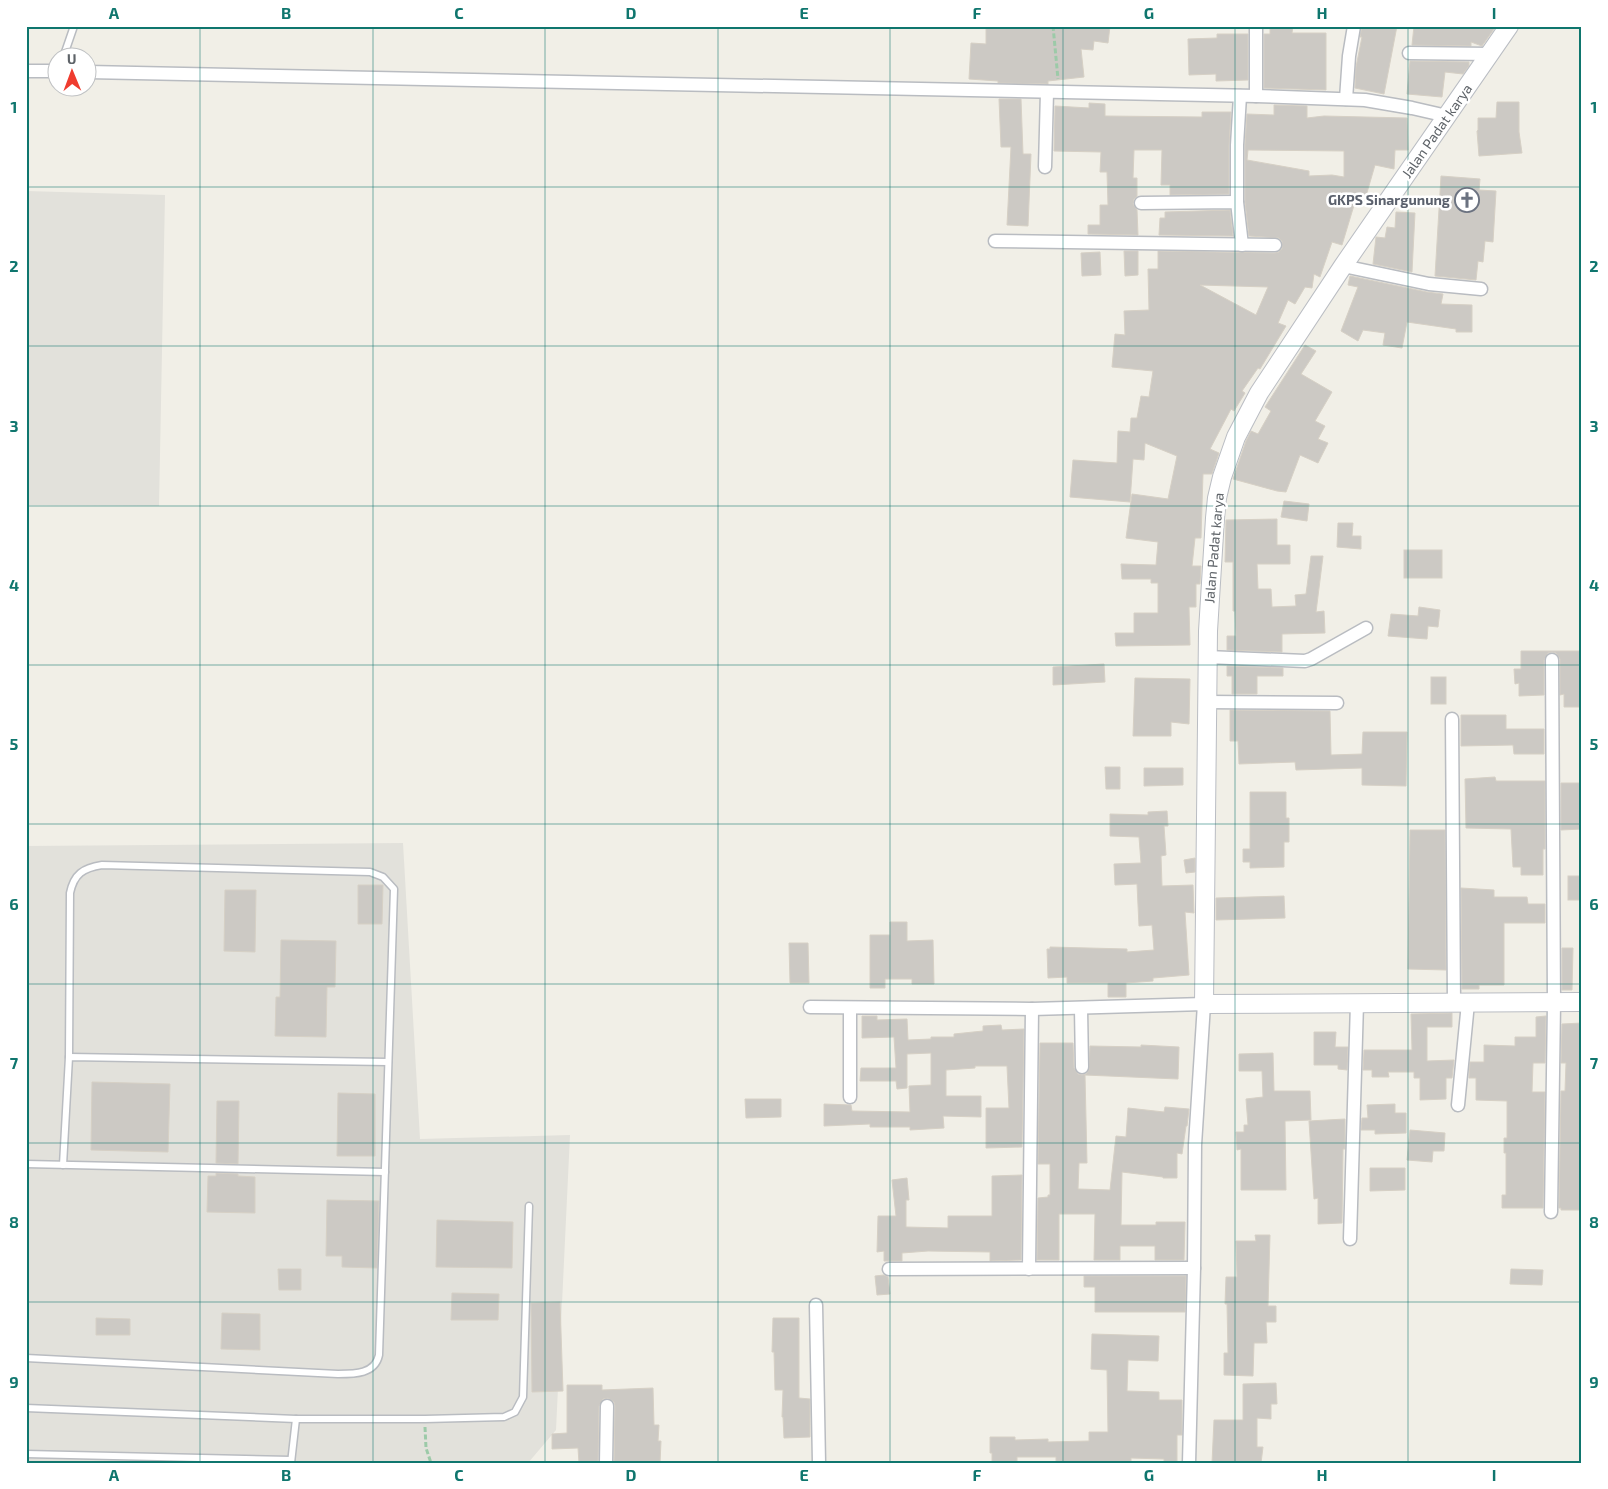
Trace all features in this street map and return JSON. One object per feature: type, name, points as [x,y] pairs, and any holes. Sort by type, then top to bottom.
[{"type":"main road","name":"Jalan Padat karya","points":[[1204,1004],[1206,702],[1211,564],[1217,498],[1228,458],[1236,437],[1260,393],[1343,266],[1509,26]]},
{"type":"main road","points":[[1204,1004],[1582,1002]]},
{"type":"street","points":[[1256,26],[1256,96]]},
{"type":"street","points":[[1346,99],[1349,56],[1354,26]]},
{"type":"street","points":[[1409,53],[1490,54]]},
{"type":"street","points":[[26,71],[48,72]]},
{"type":"street","points":[[98,72],[1256,96],[1346,99],[1384,103],[1447,116]]},
{"type":"street","points":[[1045,167],[1053,92]]},
{"type":"street","points":[[1240,96],[1237,202],[1242,245]]},
{"type":"street","points":[[1141,203],[1237,202]]},
{"type":"street","points":[[995,241],[1275,245]]},
{"type":"street","points":[[1343,266],[1429,284],[1481,289]]},
{"type":"street","points":[[1207,657],[1305,661],[1366,628]]},
{"type":"street","points":[[1551,1212],[1554,1003],[1552,660]]},
{"type":"street","points":[[1206,702],[1337,704]]},
{"type":"street","points":[[1452,719],[1461,1002],[1458,1106]]},
{"type":"street","points":[[1350,1239],[1357,1003]]},
{"type":"street","points":[[810,1007],[1032,1009],[1204,1004],[1195,1145],[1189,1463]]},
{"type":"street","points":[[850,1008],[850,1097]]},
{"type":"street","points":[[1082,1008],[1082,1067]]},
{"type":"street","points":[[1029,1269],[1032,1009]]},
{"type":"street","points":[[889,1268],[1194,1268]]},
{"type":"street","points":[[816,1305],[819,1463]]},
{"type":"street","points":[[606,1463],[607,1406]]},
{"type":"lane","points":[[66,48],[74,26]]},
{"type":"lane","points":[[26,1358],[338,1374],[368,1371],[378,1361],[394,889],[383,877],[370,872],[102,866],[93,867],[78,874],[72,881],[70,893],[68,1057],[63,1165]]},
{"type":"lane","points":[[68,1057],[388,1062]]},
{"type":"lane","points":[[26,1164],[385,1172]]},
{"type":"lane","points":[[26,1408],[296,1419],[504,1418],[515,1412],[523,1397],[529,1206]]},
{"type":"lane","points":[[26,1454],[291,1461],[296,1419]]},
{"type":"path","points":[[1053,26],[1053,92]]},
{"type":"path","points":[[426,1438],[426,1448],[431,1463]]},
{"type":"shaded area","points":[[26,191],[165,195],[159,506],[26,505]]},
{"type":"shaded area","points":[[403,843],[420,1139],[570,1135],[556,1430],[528,1463],[26,1463],[26,846]]},
{"type":"building","points":[[986,26],[1110,26],[1108,43],[1094,41],[1093,50],[1081,49],[1084,77],[1048,81],[1048,84],[998,83],[998,81],[969,79],[971,43],[986,44]]},
{"type":"building","points":[[1270,26],[1293,26],[1292,33],[1326,33],[1326,90],[1264,88],[1264,34],[1270,34]]},
{"type":"building","points":[[1362,26],[1397,26],[1384,94],[1355,88]]},
{"type":"building","points":[[1414,26],[1496,26],[1482,46],[1471,42],[1471,46],[1412,45]]},
{"type":"building","points":[[1217,34],[1248,34],[1248,80],[1216,81],[1216,74],[1189,75],[1188,39],[1217,38]]},
{"type":"building","points":[[1410,61],[1469,62],[1469,66],[1463,74],[1445,72],[1442,97],[1407,94]]},
{"type":"building","points":[[999,99],[1021,99],[1023,154],[1031,154],[1028,226],[1007,225],[1011,147],[1001,147]]},
{"type":"building","points":[[1497,102],[1519,102],[1519,132],[1522,153],[1479,156],[1478,118],[1496,118]]},
{"type":"building","points":[[1089,103],[1105,104],[1105,116],[1202,117],[1202,112],[1231,112],[1229,194],[1170,195],[1170,185],[1161,185],[1162,150],[1134,150],[1133,178],[1137,178],[1137,196],[1133,204],[1137,210],[1138,235],[1088,234],[1088,225],[1100,225],[1100,205],[1108,205],[1107,172],[1100,172],[1101,152],[1054,151],[1055,106],[1089,108]]},
{"type":"building","points":[[1274,105],[1307,106],[1307,118],[1324,116],[1407,118],[1408,150],[1395,150],[1394,169],[1375,165],[1364,203],[1355,202],[1342,245],[1332,242],[1320,277],[1314,274],[1312,288],[1305,287],[1295,304],[1288,300],[1278,323],[1286,326],[1260,369],[1258,368],[1242,391],[1245,393],[1234,411],[1231,409],[1210,449],[1219,453],[1212,474],[1203,474],[1201,538],[1195,538],[1192,566],[1201,566],[1200,584],[1196,584],[1196,607],[1189,607],[1190,645],[1116,646],[1115,633],[1134,633],[1134,613],[1158,613],[1158,583],[1151,583],[1151,579],[1122,579],[1121,564],[1156,565],[1158,542],[1126,538],[1132,494],[1168,499],[1177,456],[1145,443],[1144,460],[1133,459],[1130,502],[1070,497],[1073,460],[1117,463],[1118,431],[1130,432],[1131,418],[1137,418],[1141,396],[1149,397],[1153,371],[1112,367],[1115,334],[1125,335],[1124,311],[1149,310],[1148,269],[1158,269],[1158,251],[1275,253],[1282,249],[1282,241],[1279,238],[1249,236],[1245,202],[1247,114],[1274,115]],"holes":[[[1248,150],[1344,151],[1344,177],[1332,175],[1309,176],[1309,171],[1247,160]],[[1200,285],[1268,287],[1256,315]]]},
{"type":"building","points":[[1441,176],[1480,179],[1479,190],[1496,191],[1493,242],[1485,241],[1483,262],[1478,261],[1476,280],[1435,276]]},
{"type":"building","points":[[1230,210],[1233,236],[1159,235],[1160,218],[1165,218],[1165,212]]},
{"type":"building","points":[[1396,212],[1415,213],[1412,272],[1373,264],[1376,237],[1385,238],[1387,227],[1395,228]]},
{"type":"building","points":[[1124,251],[1138,251],[1138,275],[1125,276]]},
{"type":"building","points":[[1100,252],[1101,275],[1082,276],[1081,253]]},
{"type":"building","points":[[1350,276],[1443,294],[1441,304],[1472,305],[1472,332],[1456,332],[1456,329],[1407,322],[1402,348],[1383,345],[1385,333],[1363,330],[1358,341],[1341,331],[1358,287],[1348,285]]},
{"type":"building","points":[[1305,345],[1316,351],[1301,374],[1332,392],[1315,421],[1325,426],[1318,439],[1328,443],[1318,463],[1300,455],[1286,492],[1233,479],[1251,431],[1258,434],[1271,411],[1265,407]]},
{"type":"building","points":[[1284,501],[1309,504],[1307,521],[1281,517]]},
{"type":"building","points":[[1277,519],[1277,545],[1290,545],[1290,564],[1257,564],[1258,589],[1271,589],[1272,607],[1296,606],[1295,595],[1306,594],[1311,556],[1323,556],[1316,612],[1324,611],[1325,633],[1282,634],[1282,652],[1227,650],[1227,636],[1236,636],[1235,611],[1233,611],[1233,562],[1225,562],[1226,520]]},
{"type":"building","points":[[1338,523],[1353,523],[1352,536],[1361,536],[1361,549],[1337,547]]},
{"type":"building","points":[[1404,550],[1442,550],[1442,578],[1404,578]]},
{"type":"building","points":[[1419,607],[1440,610],[1438,627],[1428,626],[1427,639],[1388,636],[1391,614],[1418,616]]},
{"type":"building","points":[[1521,651],[1582,651],[1582,707],[1564,707],[1564,694],[1560,695],[1560,659],[1556,653],[1552,652],[1548,653],[1544,660],[1544,695],[1519,696],[1519,683],[1515,684],[1514,669],[1521,669]]},
{"type":"building","points":[[1104,664],[1105,682],[1053,685],[1053,667]]},
{"type":"building","points":[[1227,666],[1283,668],[1283,676],[1257,676],[1257,694],[1232,694],[1232,676],[1227,676]]},
{"type":"building","points":[[1431,677],[1446,677],[1446,704],[1431,704]]},
{"type":"building","points":[[1135,678],[1190,679],[1189,724],[1171,722],[1171,736],[1133,736]]},
{"type":"building","points":[[1230,710],[1330,711],[1331,755],[1362,754],[1363,732],[1407,732],[1406,786],[1362,785],[1362,768],[1296,770],[1295,762],[1239,764],[1238,741],[1230,741]]},
{"type":"building","points":[[1461,715],[1506,715],[1506,729],[1544,729],[1544,754],[1514,754],[1513,745],[1461,746]]},
{"type":"building","points":[[1105,767],[1120,767],[1120,789],[1106,789]]},
{"type":"building","points":[[1144,768],[1183,768],[1183,785],[1144,786]]},
{"type":"building","points":[[1495,777],[1496,781],[1545,781],[1543,875],[1521,875],[1521,867],[1513,867],[1511,829],[1466,828],[1465,779]]},
{"type":"building","points":[[1561,783],[1582,783],[1582,829],[1561,830]]},
{"type":"building","points":[[1250,792],[1286,792],[1286,818],[1289,818],[1289,842],[1284,842],[1284,867],[1250,868],[1250,862],[1243,862],[1243,849],[1250,849]]},
{"type":"building","points":[[1167,811],[1168,826],[1164,826],[1166,855],[1161,856],[1162,886],[1193,885],[1194,913],[1185,912],[1189,975],[1153,978],[1153,981],[1126,983],[1126,997],[1108,997],[1108,983],[1067,983],[1067,977],[1048,978],[1047,949],[1050,949],[1050,947],[1127,949],[1127,952],[1154,950],[1152,925],[1139,926],[1137,884],[1115,885],[1114,864],[1141,863],[1139,837],[1110,836],[1110,814],[1148,815],[1148,812]]},
{"type":"building","points":[[1410,830],[1445,830],[1446,970],[1408,969]]},
{"type":"building","points":[[1195,858],[1195,872],[1186,873],[1184,860]]},
{"type":"building","points":[[1568,876],[1582,876],[1582,900],[1568,900]]},
{"type":"building","points":[[358,885],[383,885],[382,924],[358,924]]},
{"type":"building","points":[[1461,888],[1494,890],[1494,897],[1527,897],[1528,904],[1545,904],[1545,923],[1504,923],[1504,985],[1479,985],[1479,989],[1462,989]]},
{"type":"building","points":[[225,890],[256,890],[255,952],[224,951]]},
{"type":"building","points":[[1284,896],[1285,918],[1216,920],[1216,898]]},
{"type":"building","points":[[890,922],[907,922],[907,941],[933,940],[934,984],[912,984],[912,979],[885,979],[885,988],[870,988],[870,935],[890,935]]},
{"type":"building","points":[[281,940],[336,941],[335,987],[327,987],[326,1037],[275,1036],[276,997],[280,997]]},
{"type":"building","points":[[789,943],[808,943],[809,983],[790,983]]},
{"type":"building","points":[[1562,948],[1573,948],[1572,990],[1562,990]]},
{"type":"building","points":[[1452,1013],[1452,1027],[1427,1027],[1427,1061],[1454,1060],[1452,1078],[1446,1078],[1446,1099],[1420,1100],[1420,1078],[1414,1078],[1414,1072],[1388,1072],[1389,1077],[1372,1077],[1372,1070],[1363,1070],[1364,1050],[1412,1050],[1411,1014]]},
{"type":"building","points":[[862,1016],[877,1016],[877,1020],[907,1019],[908,1040],[954,1037],[954,1034],[983,1031],[983,1026],[1001,1025],[1002,1030],[1024,1029],[1022,1147],[986,1148],[986,1108],[1009,1108],[1007,1066],[975,1066],[975,1068],[946,1070],[946,1096],[981,1096],[981,1117],[943,1116],[944,1128],[910,1130],[910,1127],[870,1127],[870,1124],[824,1126],[824,1104],[851,1105],[852,1111],[910,1112],[909,1086],[931,1085],[931,1053],[907,1054],[907,1088],[897,1089],[896,1081],[860,1081],[861,1068],[896,1068],[894,1037],[862,1038]]},
{"type":"building","points":[[1546,1016],[1545,1063],[1533,1063],[1532,1092],[1545,1092],[1543,1208],[1502,1208],[1502,1195],[1506,1195],[1504,1138],[1507,1138],[1507,1101],[1476,1100],[1476,1078],[1469,1078],[1470,1062],[1484,1062],[1484,1045],[1515,1046],[1515,1037],[1536,1037],[1536,1017]]},
{"type":"building","points":[[1582,1023],[1582,1210],[1561,1210],[1559,1208],[1561,1091],[1565,1091],[1566,1063],[1561,1063],[1562,1024]]},
{"type":"building","points":[[1314,1032],[1336,1032],[1335,1047],[1348,1047],[1347,1070],[1338,1069],[1338,1065],[1314,1065]]},
{"type":"building","points":[[1040,1043],[1073,1043],[1074,1068],[1078,1074],[1082,1075],[1086,1074],[1089,1070],[1090,1046],[1141,1047],[1141,1045],[1179,1047],[1178,1079],[1085,1075],[1087,1163],[1079,1163],[1078,1189],[1110,1190],[1116,1136],[1126,1137],[1128,1108],[1164,1112],[1165,1107],[1189,1109],[1182,1154],[1177,1153],[1177,1178],[1163,1178],[1122,1172],[1121,1225],[1156,1225],[1156,1222],[1185,1222],[1184,1260],[1155,1260],[1155,1246],[1120,1246],[1120,1260],[1094,1260],[1095,1214],[1059,1214],[1059,1260],[1037,1260],[1038,1198],[1050,1195],[1050,1164],[1038,1164]]},
{"type":"building","points":[[1273,1053],[1274,1091],[1310,1091],[1311,1120],[1285,1121],[1286,1190],[1241,1190],[1241,1149],[1237,1150],[1236,1132],[1244,1132],[1244,1125],[1248,1125],[1246,1099],[1263,1097],[1262,1071],[1239,1071],[1239,1054]]},
{"type":"building","points":[[92,1082],[170,1084],[168,1152],[91,1150]]},
{"type":"building","points":[[338,1093],[375,1094],[375,1156],[337,1156]]},
{"type":"building","points":[[745,1099],[781,1099],[781,1117],[746,1118]]},
{"type":"building","points":[[217,1101],[239,1101],[238,1164],[216,1163]]},
{"type":"building","points":[[1395,1104],[1395,1113],[1406,1113],[1406,1133],[1375,1134],[1375,1130],[1361,1130],[1362,1118],[1368,1118],[1367,1105]]},
{"type":"building","points":[[1345,1119],[1342,1223],[1318,1224],[1318,1198],[1314,1199],[1309,1121]]},
{"type":"building","points":[[1410,1130],[1445,1133],[1444,1151],[1433,1151],[1432,1162],[1407,1160]]},
{"type":"building","points":[[1370,1168],[1405,1168],[1405,1190],[1370,1191]]},
{"type":"building","points":[[216,1173],[255,1177],[255,1213],[207,1212],[208,1176],[216,1176]]},
{"type":"building","points":[[1022,1175],[1021,1260],[990,1261],[990,1252],[928,1251],[902,1253],[902,1261],[884,1261],[884,1251],[877,1252],[878,1216],[896,1216],[892,1180],[907,1178],[909,1200],[906,1200],[906,1227],[948,1228],[948,1216],[992,1216],[992,1176]]},
{"type":"building","points":[[327,1200],[379,1201],[377,1268],[342,1267],[342,1256],[326,1256]]},
{"type":"building","points":[[437,1220],[513,1222],[512,1268],[436,1267]]},
{"type":"building","points":[[1255,1235],[1270,1235],[1268,1306],[1276,1306],[1276,1322],[1266,1322],[1267,1343],[1254,1343],[1253,1376],[1224,1375],[1224,1353],[1228,1353],[1227,1304],[1225,1304],[1226,1277],[1237,1277],[1236,1241],[1256,1241]]},
{"type":"building","points":[[278,1269],[301,1269],[301,1290],[279,1290]]},
{"type":"building","points":[[1511,1269],[1543,1270],[1542,1285],[1510,1284]]},
{"type":"building","points":[[884,1275],[888,1277],[890,1294],[877,1295],[875,1276]]},
{"type":"building","points":[[1084,1276],[1186,1276],[1185,1312],[1095,1312],[1095,1287],[1084,1287]]},
{"type":"building","points":[[452,1293],[499,1294],[498,1320],[451,1320]]},
{"type":"building","points":[[560,1302],[563,1391],[532,1392],[531,1303]]},
{"type":"building","points":[[222,1313],[260,1314],[260,1350],[221,1349]]},
{"type":"building","points":[[96,1318],[130,1319],[130,1335],[96,1335]]},
{"type":"building","points":[[773,1318],[799,1318],[799,1398],[810,1399],[810,1437],[784,1438],[782,1417],[783,1390],[775,1390],[774,1352],[772,1352]]},
{"type":"building","points":[[1092,1334],[1159,1336],[1158,1361],[1128,1360],[1127,1391],[1159,1392],[1159,1400],[1182,1400],[1182,1435],[1177,1435],[1177,1463],[1164,1463],[1164,1459],[1131,1458],[1131,1463],[1056,1463],[1056,1457],[1017,1457],[1017,1463],[992,1463],[990,1437],[1015,1437],[1015,1440],[1048,1439],[1048,1442],[1089,1441],[1089,1432],[1108,1432],[1107,1370],[1091,1369]]},
{"type":"building","points":[[1276,1383],[1277,1404],[1271,1404],[1271,1419],[1257,1418],[1257,1447],[1263,1447],[1261,1463],[1212,1463],[1214,1420],[1243,1420],[1243,1384]]},
{"type":"building","points":[[567,1385],[602,1385],[602,1390],[653,1388],[654,1425],[659,1425],[658,1441],[661,1441],[660,1463],[614,1463],[615,1406],[614,1402],[608,1398],[603,1399],[599,1406],[598,1463],[579,1463],[578,1448],[552,1449],[552,1434],[567,1433]]},
{"type":"place","name":"GKPS Sinargunung","points":[[1467,200]]}]
